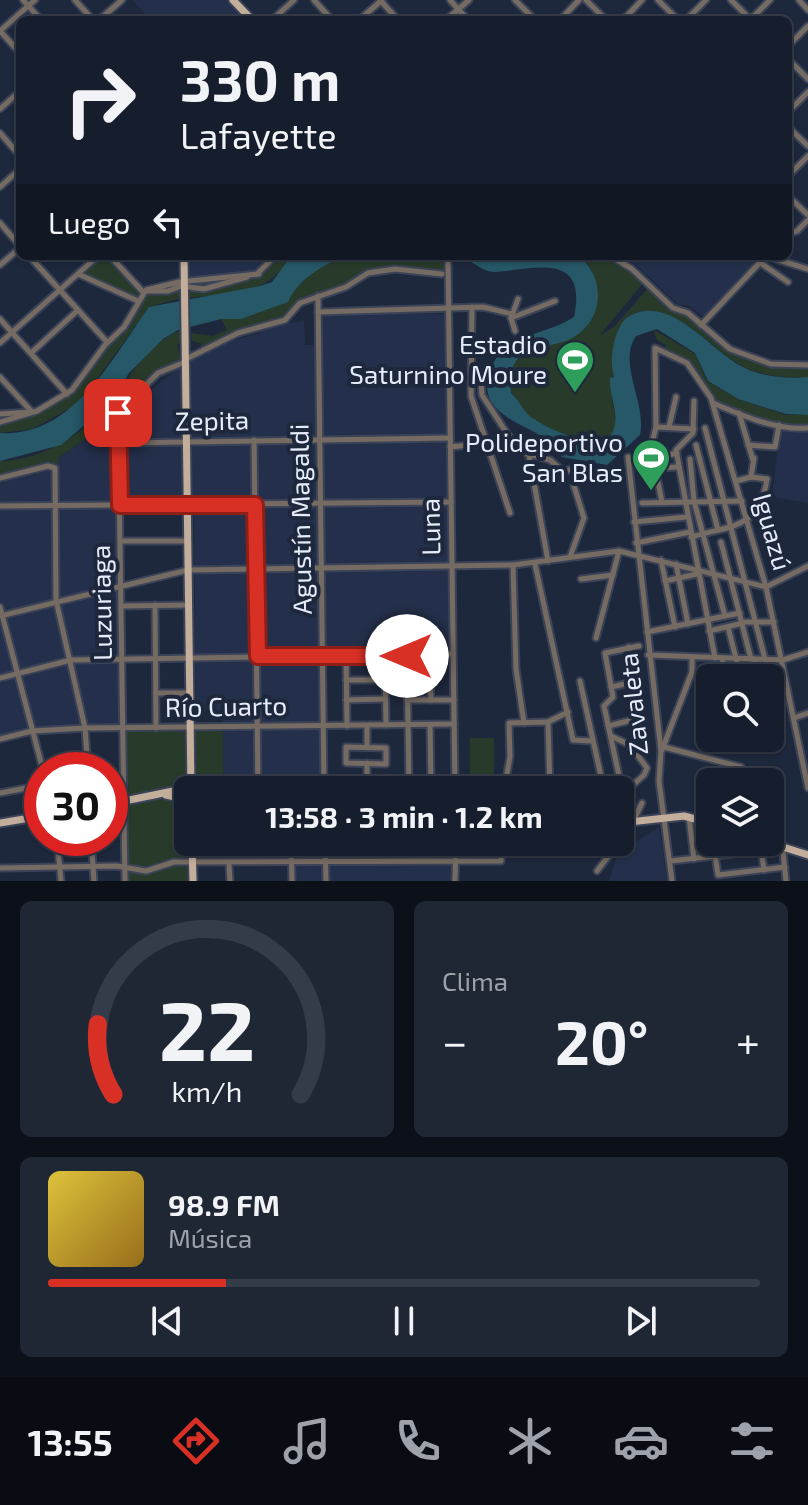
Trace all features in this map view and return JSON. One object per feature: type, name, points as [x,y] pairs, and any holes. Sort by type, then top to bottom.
[{"type":"main road","points":[[233,0],[248,16]]},
{"type":"main road","points":[[184,260],[190,776]]},
{"type":"main road","points":[[128,802],[174,794]]},
{"type":"main road","points":[[128,802],[174,794]]},
{"type":"main road","points":[[160,796],[174,798]]},
{"type":"main road","points":[[634,824],[696,820]]},
{"type":"main road","points":[[0,825],[24,821]]},
{"type":"main road","points":[[784,845],[808,852]]},
{"type":"main road","points":[[193,856],[193,881]]},
{"type":"street","points":[[23,0],[38,16]]},
{"type":"street","points":[[17,16],[35,0]]},
{"type":"street","points":[[75,0],[89,16]]},
{"type":"street","points":[[104,16],[122,0]]},
{"type":"street","points":[[276,16],[294,0]]},
{"type":"street","points":[[314,0],[328,16]]},
{"type":"street","points":[[363,16],[381,0],[395,16]]},
{"type":"street","points":[[450,0],[465,16]]},
{"type":"street","points":[[451,16],[469,0]]},
{"type":"street","points":[[564,16],[579,0]]},
{"type":"street","points":[[586,0],[602,16]]},
{"type":"street","points":[[627,16],[642,0]]},
{"type":"street","points":[[658,0],[674,16]]},
{"type":"street","points":[[690,16],[706,0]]},
{"type":"street","points":[[731,0],[746,16]]},
{"type":"street","points":[[754,16],[770,0]]},
{"type":"street","points":[[799,0],[808,10]]},
{"type":"street","points":[[517,1],[531,16]]},
{"type":"street","points":[[16,17],[0,31],[16,49]]},
{"type":"street","points":[[792,42],[808,26]]},
{"type":"street","points":[[792,63],[808,79]]},
{"type":"street","points":[[792,108],[808,92]]},
{"type":"street","points":[[0,109],[16,95]]},
{"type":"street","points":[[792,131],[808,146]]},
{"type":"street","points":[[0,133],[16,151]]},
{"type":"street","points":[[792,172],[808,156]]},
{"type":"street","points":[[0,187],[16,173]]},
{"type":"street","points":[[792,200],[808,217],[792,233]]},
{"type":"street","points":[[0,223],[16,242]]},
{"type":"street","points":[[0,265],[16,251]]},
{"type":"street","points":[[33,260],[107,342]]},
{"type":"street","points":[[0,343],[94,260]]},
{"type":"street","points":[[114,260],[144,293]]},
{"type":"street","points":[[185,284],[210,287],[259,274],[271,260]]},
{"type":"street","points":[[618,260],[629,266],[673,308],[688,313],[730,349],[753,359],[780,365],[808,365]]},
{"type":"street","points":[[701,325],[764,260]]},
{"type":"street","points":[[779,260],[808,269]]},
{"type":"street","name":"Luna","points":[[448,264],[455,776]]},
{"type":"street","points":[[762,264],[788,282]]},
{"type":"street","name":"Luzuriaga","points":[[124,752],[119,410],[141,393],[160,371],[238,333],[285,320],[300,303],[346,287],[368,273],[385,269],[442,274]]},
{"type":"street","points":[[78,274],[138,301]]},
{"type":"street","points":[[0,422],[32,412],[67,394],[107,342],[124,327],[144,293],[259,274]]},
{"type":"street","points":[[208,280],[210,287]]},
{"type":"street","name":"Agustín Magaldi","points":[[318,296],[324,776]]},
{"type":"street","points":[[515,331],[511,316],[518,299]]},
{"type":"street","points":[[318,312],[472,307],[511,316],[555,301]]},
{"type":"street","points":[[472,307],[471,396],[510,513]]},
{"type":"street","points":[[31,353],[78,310]]},
{"type":"street","points":[[0,319],[67,394]]},
{"type":"street","name":"Iguazú","points":[[656,427],[655,348],[687,363],[712,403],[766,587],[808,788]]},
{"type":"street","points":[[480,371],[482,395],[508,435],[529,455],[550,460],[564,472],[571,469],[618,473]]},
{"type":"street","points":[[0,377],[32,412]]},
{"type":"street","points":[[669,427],[676,397]]},
{"type":"street","points":[[654,459],[677,452],[694,429],[694,401]]},
{"type":"street","points":[[712,403],[779,425],[808,428]]},
{"type":"street","points":[[0,414],[32,412]]},
{"type":"street","points":[[739,413],[752,445],[751,477]]},
{"type":"street","points":[[752,445],[773,448],[777,445],[779,425]]},
{"type":"street","points":[[662,502],[651,441],[656,427],[694,429]]},
{"type":"street","points":[[705,428],[765,659]]},
{"type":"street","name":"Zepita","points":[[120,443],[450,438]]},
{"type":"street","points":[[254,440],[258,776]]},
{"type":"street","points":[[450,447],[489,443]]},
{"type":"street","points":[[696,445],[718,530]]},
{"type":"street","points":[[677,452],[709,631],[721,664]]},
{"type":"street","points":[[529,455],[538,488],[548,561]]},
{"type":"street","name":"Zavaleta","points":[[628,457],[648,655],[663,749],[659,781],[672,881]]},
{"type":"street","points":[[690,459],[694,501],[725,616]]},
{"type":"street","points":[[0,478],[48,466],[55,470],[56,600],[85,728],[87,752]]},
{"type":"street","points":[[656,468],[679,467]]},
{"type":"street","points":[[636,543],[704,533],[748,521],[764,503],[768,479],[751,477],[736,481]]},
{"type":"street","points":[[570,558],[584,518],[574,486]]},
{"type":"street","points":[[642,503],[742,501]]},
{"type":"street","points":[[0,506],[451,502]]},
{"type":"street","points":[[634,522],[687,517]]},
{"type":"street","points":[[121,541],[188,541]]},
{"type":"street","points":[[721,542],[754,664]]},
{"type":"street","points":[[596,638],[619,551]]},
{"type":"street","points":[[1,615],[122,583],[188,570],[513,565],[627,551],[697,572],[766,587],[808,566]]},
{"type":"street","points":[[661,560],[675,627]]},
{"type":"street","points":[[535,564],[573,740],[592,741]]},
{"type":"street","points":[[676,564],[688,624]]},
{"type":"street","points":[[513,565],[516,669],[524,723]]},
{"type":"street","points":[[665,581],[697,572]]},
{"type":"street","points":[[581,579],[613,575]]},
{"type":"street","points":[[155,605],[156,728]]},
{"type":"street","points":[[122,606],[189,605]]},
{"type":"street","points":[[0,607],[38,752]]},
{"type":"street","points":[[647,632],[740,613]]},
{"type":"street","points":[[709,631],[743,622],[774,622]]},
{"type":"street","points":[[728,627],[738,664]]},
{"type":"street","points":[[619,776],[604,706],[613,697],[605,653],[639,646]]},
{"type":"street","points":[[608,726],[640,718],[629,647]]},
{"type":"street","points":[[648,655],[783,660],[808,652]]},
{"type":"street","points":[[0,678],[71,660],[453,654]]},
{"type":"street","points":[[429,655],[431,700]]},
{"type":"street","points":[[346,656],[347,726]]},
{"type":"street","points":[[385,656],[386,725]]},
{"type":"street","points":[[407,656],[409,776]]},
{"type":"street","points":[[692,657],[692,672],[663,749],[741,768]]},
{"type":"street","points":[[346,680],[385,680]]},
{"type":"street","points":[[580,681],[601,776]]},
{"type":"street","points":[[611,687],[634,682]]},
{"type":"street","points":[[156,693],[190,693]]},
{"type":"street","points":[[346,700],[385,699]]},
{"type":"street","points":[[407,700],[454,700]]},
{"type":"street","points":[[505,776],[510,757],[509,723],[548,722],[568,712]]},
{"type":"street","points":[[794,718],[808,713]]},
{"type":"street","points":[[548,722],[550,776]]},
{"type":"street","name":"Río Cuarto","points":[[0,739],[32,731],[85,728],[454,724]]},
{"type":"street","points":[[430,725],[431,776]]},
{"type":"street","points":[[367,726],[367,747]]},
{"type":"street","points":[[610,736],[630,745],[647,768],[634,784]]},
{"type":"street","points":[[346,747],[367,747],[386,748],[386,764],[346,763],[346,747]]},
{"type":"street","points":[[367,763],[367,776]]},
{"type":"street","points":[[0,793],[24,788]]},
{"type":"street","points":[[634,822],[642,803]]},
{"type":"street","points":[[690,819],[694,859]]},
{"type":"street","points":[[58,856],[61,881]]},
{"type":"street","points":[[92,856],[94,881]]},
{"type":"street","name":"Luzuriaga","points":[[125,856],[125,881]]},
{"type":"street","points":[[292,856],[292,881]]},
{"type":"street","points":[[325,856],[326,881]]},
{"type":"street","points":[[455,881],[456,856]]},
{"type":"street","points":[[0,868],[93,866],[144,871],[170,862],[456,862],[501,861],[501,856]]},
{"type":"street","points":[[597,871],[608,856]]},
{"type":"street","points":[[670,861],[722,856]]},
{"type":"street","points":[[762,856],[764,870]]},
{"type":"street","points":[[781,856],[786,881]]},
{"type":"street","points":[[714,857],[718,875],[785,867]]},
{"type":"street","points":[[229,864],[230,881]]},
{"type":"shaded area","points":[[133,0],[228,0],[244,16],[147,16]]},
{"type":"shaded area","points":[[189,260],[274,260],[263,273],[214,287],[190,288]]},
{"type":"shaded area","points":[[288,260],[337,260],[313,273],[288,302],[241,319],[221,319],[178,330],[163,339],[129,373],[116,396],[61,445],[0,461],[0,433],[26,431],[49,422],[70,408],[105,370],[149,307],[272,282]]},
{"type":"shaded area","points":[[467,260],[583,260],[594,276],[598,300],[590,322],[570,339],[527,351],[511,372],[511,393],[526,412],[560,432],[593,440],[611,435],[615,421],[610,378],[614,377],[613,347],[625,319],[641,312],[658,312],[673,317],[747,369],[777,377],[808,377],[808,415],[786,414],[738,399],[708,381],[695,353],[657,329],[636,336],[631,347],[631,371],[640,410],[640,435],[607,465],[562,457],[550,442],[497,409],[490,400],[487,388],[493,364],[506,348],[574,317],[576,296],[573,282],[565,273],[554,269],[491,272]]},
{"type":"shaded area","points":[[627,260],[760,260],[705,318],[690,306],[679,305]]},
{"type":"shaded area","points":[[322,314],[444,314],[449,650],[318,651],[321,776],[223,776],[223,712],[196,712],[194,502],[117,502],[119,726],[28,729],[0,736],[0,479],[58,469],[58,458],[90,436],[101,435],[117,409],[121,410],[123,421],[150,391],[180,367],[224,343],[257,334],[273,325],[304,321],[305,345],[322,345]]},
{"type":"shaded area","points":[[780,430],[808,430],[808,503],[772,497]]},
{"type":"shaded area","points":[[659,827],[667,881],[609,881],[617,856],[634,856],[634,843]]},
{"type":"shaded area","points":[[199,856],[240,856],[240,861],[200,861]]},
{"type":"shaded area","points":[[295,856],[452,856],[452,881],[295,881]]},
{"type":"green space","points":[[97,260],[111,260],[140,293],[135,298],[83,274]]},
{"type":"green space","points":[[275,260],[288,260],[271,279],[248,290],[190,298],[188,286],[170,292],[181,289],[181,298],[149,307],[80,403],[32,429],[0,433],[0,423],[40,412],[74,393],[147,293],[179,282],[248,278],[264,273]]},
{"type":"green space","points":[[337,260],[443,260],[444,272],[394,267],[366,272],[340,288],[308,298],[285,318],[245,329],[202,349],[200,343],[192,341],[191,333],[213,336],[227,330],[221,319],[291,292],[321,266]]},
{"type":"green space","points":[[583,260],[614,260],[644,282],[599,336],[614,327],[649,287],[674,310],[687,314],[740,355],[767,364],[808,367],[808,377],[792,378],[753,371],[673,317],[657,312],[641,312],[625,319],[613,373],[612,399],[617,428],[608,439],[598,440],[578,438],[548,427],[528,415],[511,393],[511,372],[520,358],[569,337],[584,327],[594,311],[594,277]]},
{"type":"green space","points":[[181,330],[183,339],[177,345],[181,358],[136,391],[101,435],[90,436],[58,458],[58,464],[0,476],[0,461],[33,456],[80,431],[106,408],[152,349]]},
{"type":"green space","points":[[654,330],[695,354],[707,381],[737,399],[787,415],[808,415],[808,427],[764,421],[717,403],[688,361],[664,350],[666,345],[657,340]]},
{"type":"green space","points":[[223,729],[223,776],[195,776],[195,732]]},
{"type":"green space","points":[[125,731],[186,732],[186,776],[174,776],[174,790],[129,798]]},
{"type":"green space","points":[[470,738],[494,738],[494,776],[470,776]]},
{"type":"green space","points":[[174,798],[174,856],[187,856],[187,861],[127,865],[128,805]]},
{"type":"green space","points":[[165,864],[187,867],[188,881],[127,881],[126,869],[144,872]]},
{"type":"place","name":"Estadio Saturnino Moure","points":[[575,394]]},
{"type":"place","name":"Polideportivo San Blas","points":[[651,492]]},
{"type":"route","points":[[118,413],[120,505],[255,505],[258,656],[407,656]]}]
